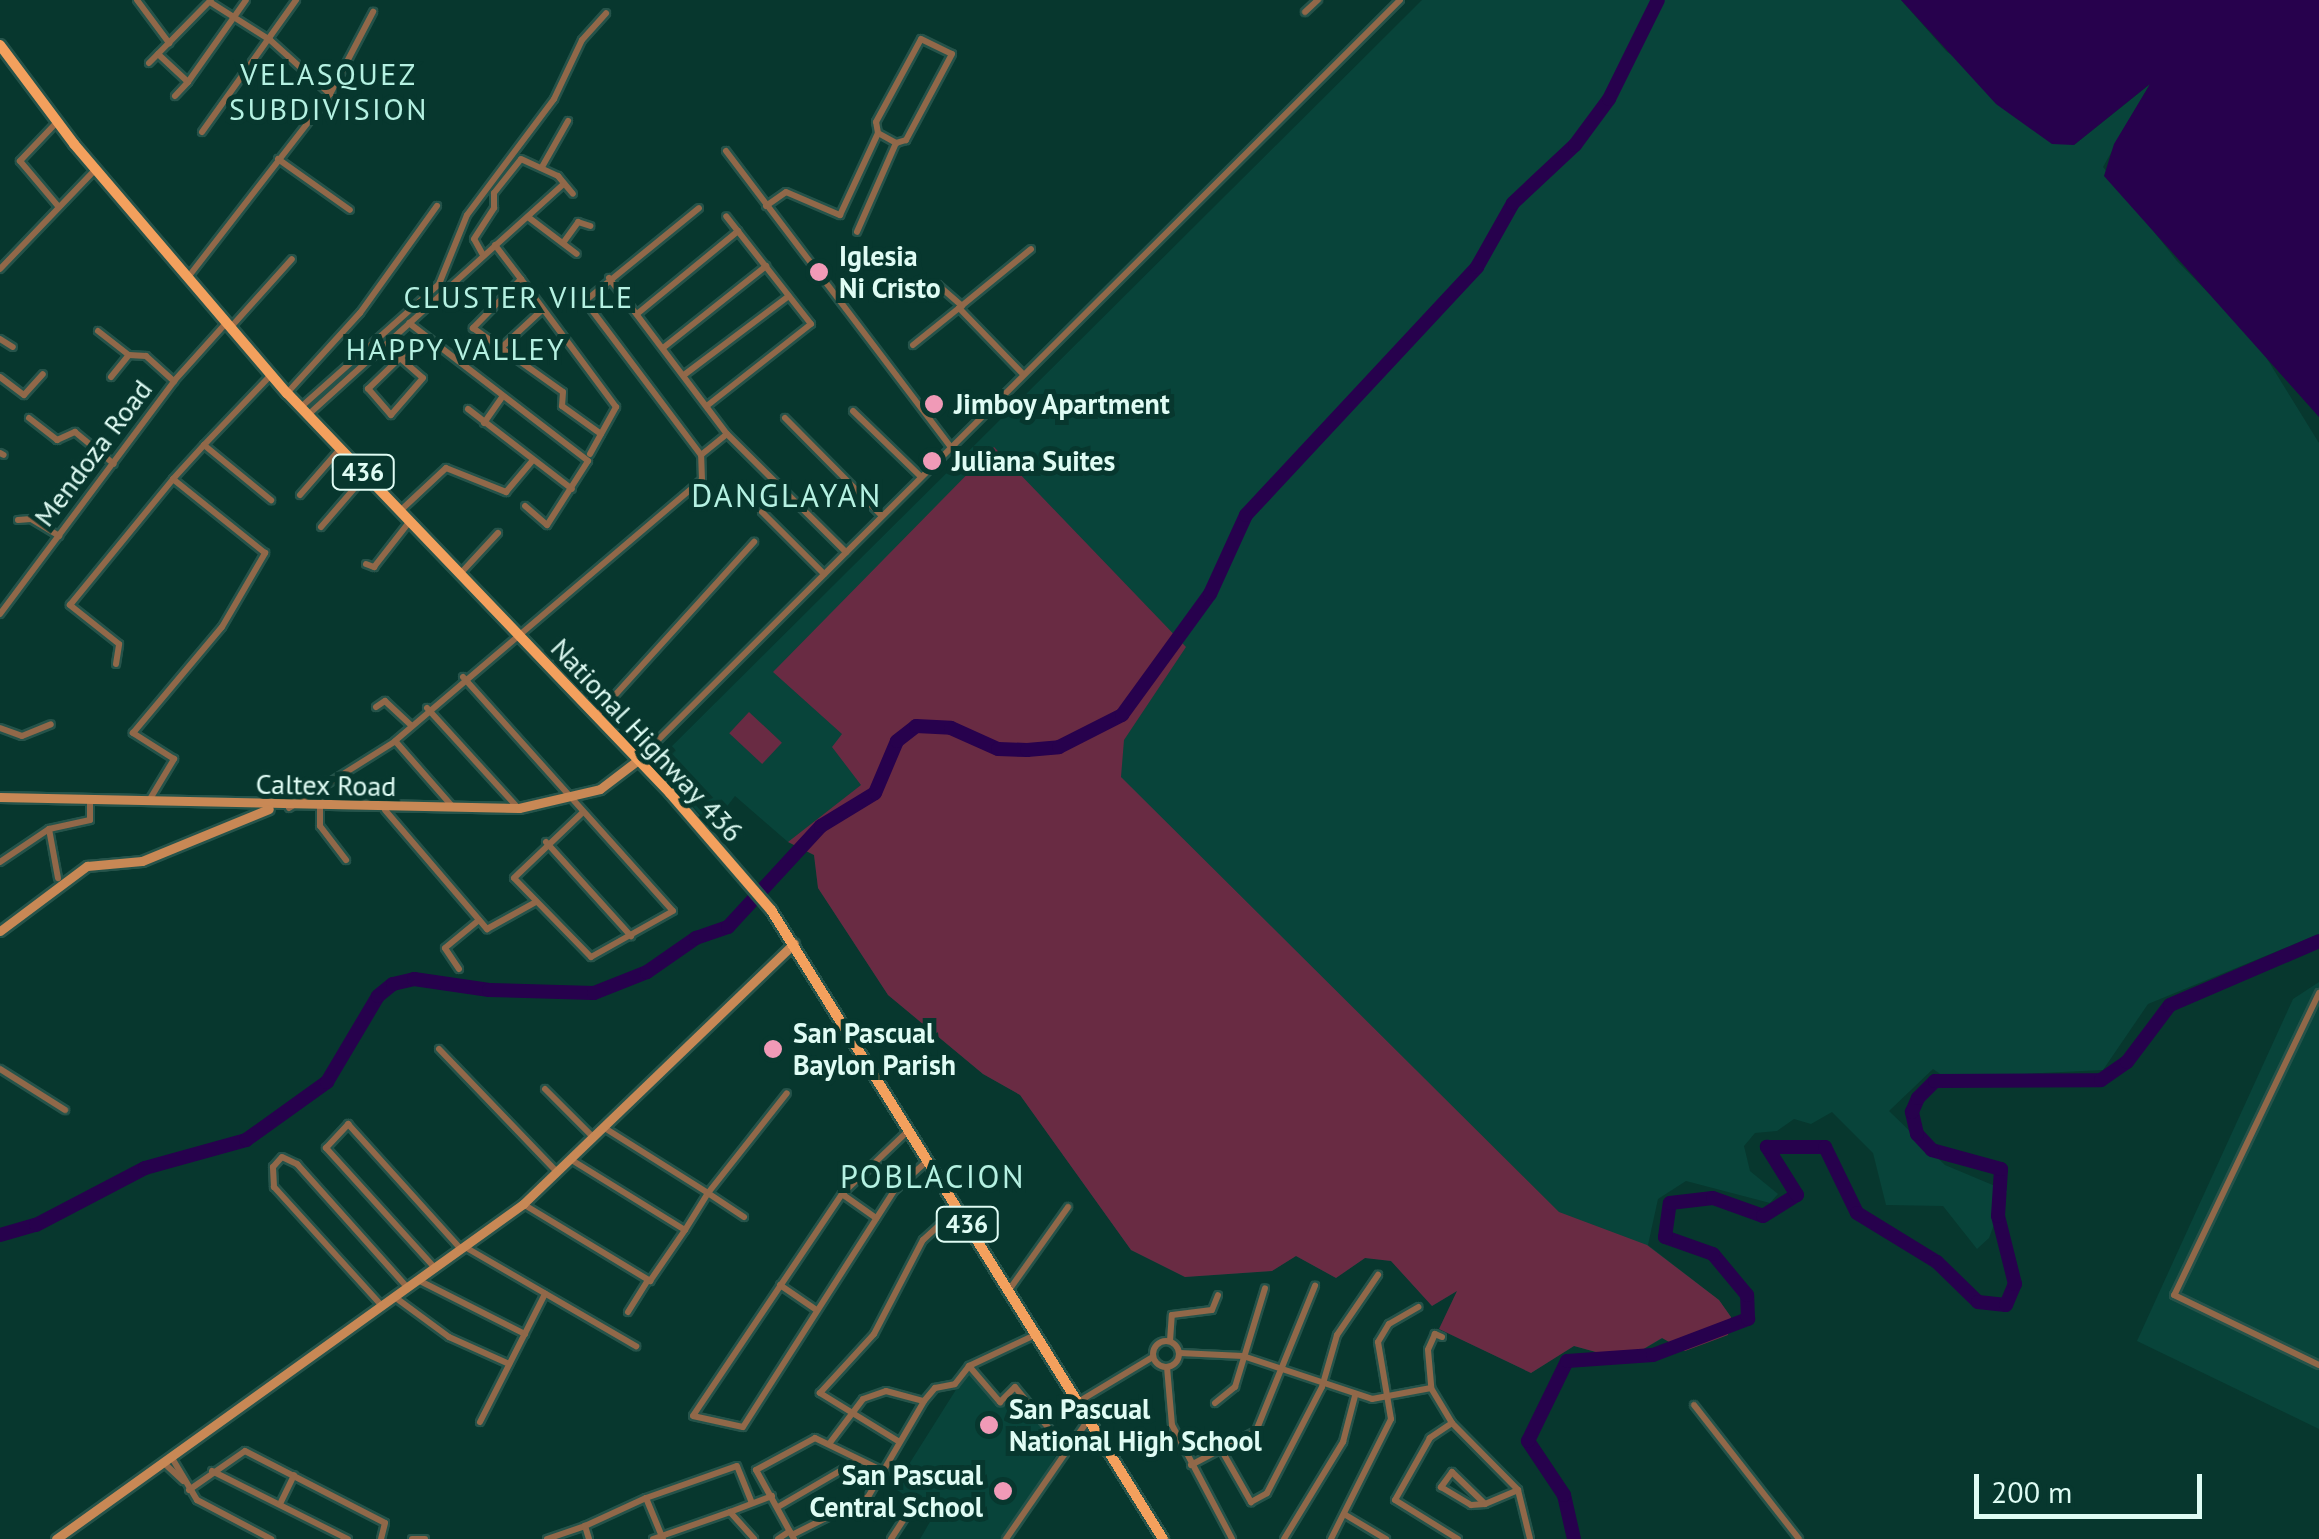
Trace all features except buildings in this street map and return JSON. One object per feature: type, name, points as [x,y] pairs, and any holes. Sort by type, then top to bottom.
[{"type":"main road","name":"National Highway 436","points":[[2,50],[96,169],[287,393],[597,715],[771,910],[1163,1539]]},
{"type":"street","points":[[136,0],[168,43]]},
{"type":"street","points":[[175,96],[246,0]]},
{"type":"street","points":[[202,132],[296,0]]},
{"type":"street","points":[[1305,12],[1318,0]]},
{"type":"street","points":[[638,760],[1400,0]]},
{"type":"street","points":[[148,63],[211,1],[270,40],[330,94]]},
{"type":"street","points":[[189,276],[330,94],[373,12]]},
{"type":"street","points":[[304,411],[439,284],[467,214],[554,99],[582,40],[606,13]]},
{"type":"street","points":[[766,206],[786,192],[838,216],[878,134],[876,122],[921,39],[952,54],[905,141],[896,143],[878,134]]},
{"type":"street","points":[[158,54],[188,82]]},
{"type":"street","points":[[542,167],[568,121]]},
{"type":"street","points":[[57,122],[20,161],[58,206]]},
{"type":"street","points":[[857,232],[896,143]]},
{"type":"street","points":[[726,150],[950,447]]},
{"type":"street","points":[[484,254],[474,239],[494,208],[494,193],[523,157],[542,167],[573,194]]},
{"type":"street","points":[[278,159],[350,210]]},
{"type":"street","points":[[0,269],[96,169]]},
{"type":"street","points":[[304,411],[409,324],[562,186]]},
{"type":"street","points":[[287,393],[360,313],[437,206]]},
{"type":"street","points":[[290,808],[396,741],[516,632],[688,497],[702,480],[701,455],[585,303],[609,278],[699,208]]},
{"type":"street","points":[[707,405],[810,326],[726,216]]},
{"type":"street","points":[[528,217],[577,254]]},
{"type":"street","points":[[562,243],[578,222],[590,226]]},
{"type":"street","points":[[637,314],[738,231]]},
{"type":"street","points":[[495,245],[616,407],[590,454]]},
{"type":"street","points":[[913,345],[1031,249]]},
{"type":"street","name":"Mendoza Road","points":[[0,614],[174,381],[292,259]]},
{"type":"street","points":[[663,348],[766,266]]},
{"type":"street","points":[[609,278],[727,434],[846,552]]},
{"type":"street","points":[[521,279],[473,325],[563,392],[562,406],[601,434]]},
{"type":"street","points":[[896,288],[938,285],[1023,374]]},
{"type":"street","points":[[684,375],[789,296]]},
{"type":"street","points":[[502,348],[544,309]]},
{"type":"street","points":[[409,324],[588,460],[547,525],[525,506]]},
{"type":"street","points":[[98,331],[129,355],[146,356],[174,381]]},
{"type":"street","points":[[400,358],[423,378],[391,416],[368,389],[400,358],[423,337]]},
{"type":"street","points":[[0,339],[13,348]]},
{"type":"street","points":[[111,377],[129,355]]},
{"type":"street","points":[[0,377],[24,395],[43,374]]},
{"type":"street","points":[[116,664],[120,644],[70,605],[174,479],[271,374]]},
{"type":"street","points":[[484,422],[502,397]]},
{"type":"street","points":[[468,409],[572,489]]},
{"type":"street","points":[[853,411],[920,476]]},
{"type":"street","points":[[29,418],[57,440],[76,432],[114,464]]},
{"type":"street","points":[[786,418],[882,515]]},
{"type":"street","points":[[701,455],[727,434]]},
{"type":"street","points":[[204,446],[272,500]]},
{"type":"street","points":[[300,496],[340,449]]},
{"type":"street","points":[[400,510],[446,468],[506,492],[534,460]]},
{"type":"street","points":[[321,527],[366,475]]},
{"type":"street","points":[[150,799],[174,759],[133,732],[222,627],[265,553],[174,479]]},
{"type":"street","points":[[762,512],[824,574]]},
{"type":"street","points":[[18,520],[30,519],[59,536]]},
{"type":"street","points":[[366,564],[374,566],[410,521]]},
{"type":"street","points":[[460,574],[498,533]]},
{"type":"street","points":[[597,715],[754,542]]},
{"type":"street","points":[[463,678],[673,911],[586,956],[514,875],[583,812]]},
{"type":"street","points":[[376,708],[385,701],[411,725]]},
{"type":"street","points":[[428,708],[519,808]]},
{"type":"street","points":[[0,728],[22,736],[51,724]]},
{"type":"street","points":[[396,741],[453,807]]},
{"type":"street","name":"Caltex Road","points":[[0,798],[150,799],[271,808],[519,808],[600,790],[638,760]]},
{"type":"street","points":[[0,862],[49,829],[90,820],[90,798]]},
{"type":"street","points":[[0,931],[87,866],[142,861],[271,808]]},
{"type":"street","points":[[320,808],[320,826],[346,860]]},
{"type":"street","points":[[386,810],[479,920],[492,930],[536,902]]},
{"type":"street","points":[[49,829],[58,878]]},
{"type":"street","points":[[546,842],[630,936]]},
{"type":"street","points":[[459,969],[446,948],[479,920]]},
{"type":"street","points":[[56,1539],[523,1204],[794,943]]},
{"type":"street","points":[[2319,993],[2174,1295],[2319,1365]]},
{"type":"street","points":[[440,1049],[558,1172]]},
{"type":"street","points":[[0,1069],[65,1110]]},
{"type":"street","points":[[545,1088],[592,1137]]},
{"type":"street","points":[[628,1312],[708,1193],[787,1093]]},
{"type":"street","points":[[435,1268],[325,1146],[348,1124],[463,1248],[636,1346]]},
{"type":"street","points":[[604,1127],[744,1217]]},
{"type":"street","points":[[908,1131],[842,1194],[693,1416],[743,1427],[876,1218],[927,1161]]},
{"type":"street","points":[[383,1306],[274,1187],[273,1167],[282,1157],[298,1164],[408,1288]]},
{"type":"street","points":[[570,1159],[685,1230]]},
{"type":"street","points":[[842,1194],[876,1218]]},
{"type":"street","points":[[523,1204],[647,1281]]},
{"type":"street","points":[[1009,1290],[1068,1207]]},
{"type":"street","points":[[898,1442],[820,1393],[874,1334],[923,1240],[957,1209]]},
{"type":"street","points":[[1222,1451],[1251,1502],[1267,1493],[1322,1388],[1337,1335],[1378,1275]]},
{"type":"street","points":[[418,1280],[525,1334]]},
{"type":"street","points":[[780,1285],[815,1309]]},
{"type":"street","points":[[1191,1465],[1256,1431],[1314,1286]]},
{"type":"street","points":[[1215,1403],[1235,1387],[1265,1288]]},
{"type":"street","points":[[480,1422],[545,1294]]},
{"type":"street","points":[[1218,1294],[1212,1310],[1172,1314],[1170,1341],[1180,1353],[1243,1356],[1280,1367],[1322,1388],[1355,1396],[1390,1398],[1431,1388]]},
{"type":"street","points":[[396,1298],[449,1337],[510,1364]]},
{"type":"street","points":[[1331,1539],[1385,1438],[1390,1398],[1378,1342],[1389,1324],[1419,1307]]},
{"type":"street","points":[[778,1539],[868,1496],[934,1388],[955,1384],[968,1366],[1036,1334]]},
{"type":"street","points":[[1442,1338],[1435,1334],[1428,1350],[1431,1388],[1452,1423],[1518,1490],[1530,1539]]},
{"type":"street","points":[[1078,1402],[1153,1357],[1157,1344],[1170,1341]]},
{"type":"street","points":[[1180,1353],[1167,1367],[1168,1406],[1191,1465],[1232,1539]]},
{"type":"street","points":[[1153,1357],[1167,1367]]},
{"type":"street","points":[[968,1366],[1000,1402],[1015,1388],[1065,1448]]},
{"type":"street","points":[[830,1444],[850,1412],[886,1392],[924,1401]]},
{"type":"street","points":[[1284,1539],[1343,1442],[1355,1396]]},
{"type":"street","points":[[1694,1405],[1798,1539]]},
{"type":"street","points":[[1006,1539],[1065,1448],[1089,1419]]},
{"type":"street","points":[[1452,1423],[1430,1438],[1395,1500],[1458,1539]]},
{"type":"street","points":[[792,1535],[756,1470],[815,1438],[885,1472]]},
{"type":"street","points":[[189,1490],[240,1450],[385,1523],[381,1539]]},
{"type":"street","points":[[778,1507],[858,1460]]},
{"type":"street","points":[[168,1461],[189,1490],[270,1539]]},
{"type":"street","points":[[546,1539],[738,1466],[752,1503]]},
{"type":"street","points":[[212,1471],[348,1539]]},
{"type":"street","points":[[1486,1504],[1452,1472],[1442,1487],[1471,1505],[1486,1504],[1518,1490]]},
{"type":"street","points":[[280,1504],[294,1475]]},
{"type":"street","points":[[646,1498],[659,1538],[772,1496]]},
{"type":"street","points":[[730,1512],[754,1539]]},
{"type":"street","points":[[891,1539],[908,1512]]},
{"type":"street","points":[[1344,1514],[1386,1539]]},
{"type":"street","points":[[585,1526],[588,1539]]},
{"type":"street","points":[[1011,1531],[1022,1539]]},
{"type":"street","points":[[412,1539],[424,1539]]},
{"type":"shaded area","points":[[1422,0],[1901,0],[1946,51],[2074,145],[2150,84],[2103,167],[2177,261],[2256,341],[2319,443],[2319,934],[2148,1004],[2103,1070],[1946,1078],[1933,1069],[1889,1111],[1945,1165],[2007,1191],[1989,1238],[1977,1249],[1943,1206],[1886,1205],[1873,1153],[1832,1112],[1811,1124],[1794,1119],[1777,1131],[1755,1133],[1744,1146],[1750,1171],[1778,1194],[1770,1203],[1686,1181],[1658,1199],[1648,1245],[1719,1300],[1731,1317],[1728,1335],[1685,1351],[1663,1338],[1625,1360],[1574,1346],[1531,1373],[1439,1329],[1457,1291],[1432,1306],[1391,1261],[1365,1258],[1336,1278],[1296,1256],[1272,1271],[1185,1277],[1131,1250],[1020,1095],[983,1074],[888,995],[818,888],[814,855],[788,842],[735,796],[712,826],[652,766]]},
{"type":"shaded area","points":[[1901,0],[2319,0],[2319,417],[2104,176],[2114,144],[2150,84],[2074,145],[2052,144],[1996,104]]},
{"type":"shaded area","points":[[994,447],[1186,647],[1124,740],[1121,777],[1559,1212],[1647,1245],[1719,1300],[1731,1317],[1728,1335],[1685,1351],[1662,1338],[1625,1360],[1574,1346],[1531,1373],[1439,1329],[1457,1291],[1432,1306],[1391,1261],[1365,1258],[1336,1278],[1296,1256],[1272,1271],[1185,1277],[1131,1250],[1020,1095],[983,1074],[888,995],[818,888],[814,855],[788,842],[861,785],[832,747],[842,734],[773,672]]},
{"type":"shaded area","points":[[749,712],[782,743],[762,764],[729,733]]},
{"type":"shaded area","points":[[2319,982],[2319,1429],[2137,1341],[2293,999]]},
{"type":"shaded area","name":"San Pascual National High School","points":[[969,1369],[1000,1403],[1016,1391],[1062,1446],[1003,1539],[920,1539],[934,1515],[894,1488]]},
{"type":"waterway","points":[[0,1235],[36,1225],[145,1168],[246,1140],[327,1082],[378,996],[393,984],[414,979],[489,990],[594,993],[647,972],[696,938],[728,927],[821,826],[875,793],[897,741],[916,726],[951,728],[998,749],[1027,750],[1059,747],[1122,715],[1210,594],[1246,515],[1477,267],[1513,203],[1575,145],[1609,99],[1658,0]]},
{"type":"waterway","points":[[1574,1539],[1564,1495],[1528,1441],[1567,1361],[1653,1355],[1748,1319],[1747,1295],[1713,1254],[1665,1237],[1670,1203],[1713,1198],[1763,1216],[1797,1195],[1767,1147],[1825,1147],[1857,1213],[1937,1262],[1978,1302],[2006,1305],[2015,1284],[1998,1216],[2001,1169],[1932,1150],[1917,1134],[1912,1112],[1918,1098],[1935,1081],[2101,1080],[2127,1062],[2170,1005],[2319,941]]},
{"type":"place","name":"Iglesia Ni Cristo","points":[[819,272]]},
{"type":"place","name":"Jimboy Apartment","points":[[934,404]]},
{"type":"place","name":"Juliana Suites","points":[[932,461]]},
{"type":"place","name":"San Pascual Baylon Parish","points":[[773,1049]]},
{"type":"place","name":"San Pascual National High School","points":[[989,1425]]},
{"type":"place","name":"San Pascual Central School","points":[[1003,1491]]},
{"type":"district","name":"VELASQUEZ SUBDIVISION","points":[[329,91]]},
{"type":"district","name":"CLUSTER VILLE","points":[[519,297]]},
{"type":"district","name":"HAPPY VALLEY","points":[[456,349]]},
{"type":"district","name":"DANGLAYAN","points":[[787,495]]},
{"type":"district","name":"POBLACION","points":[[933,1176]]}]
